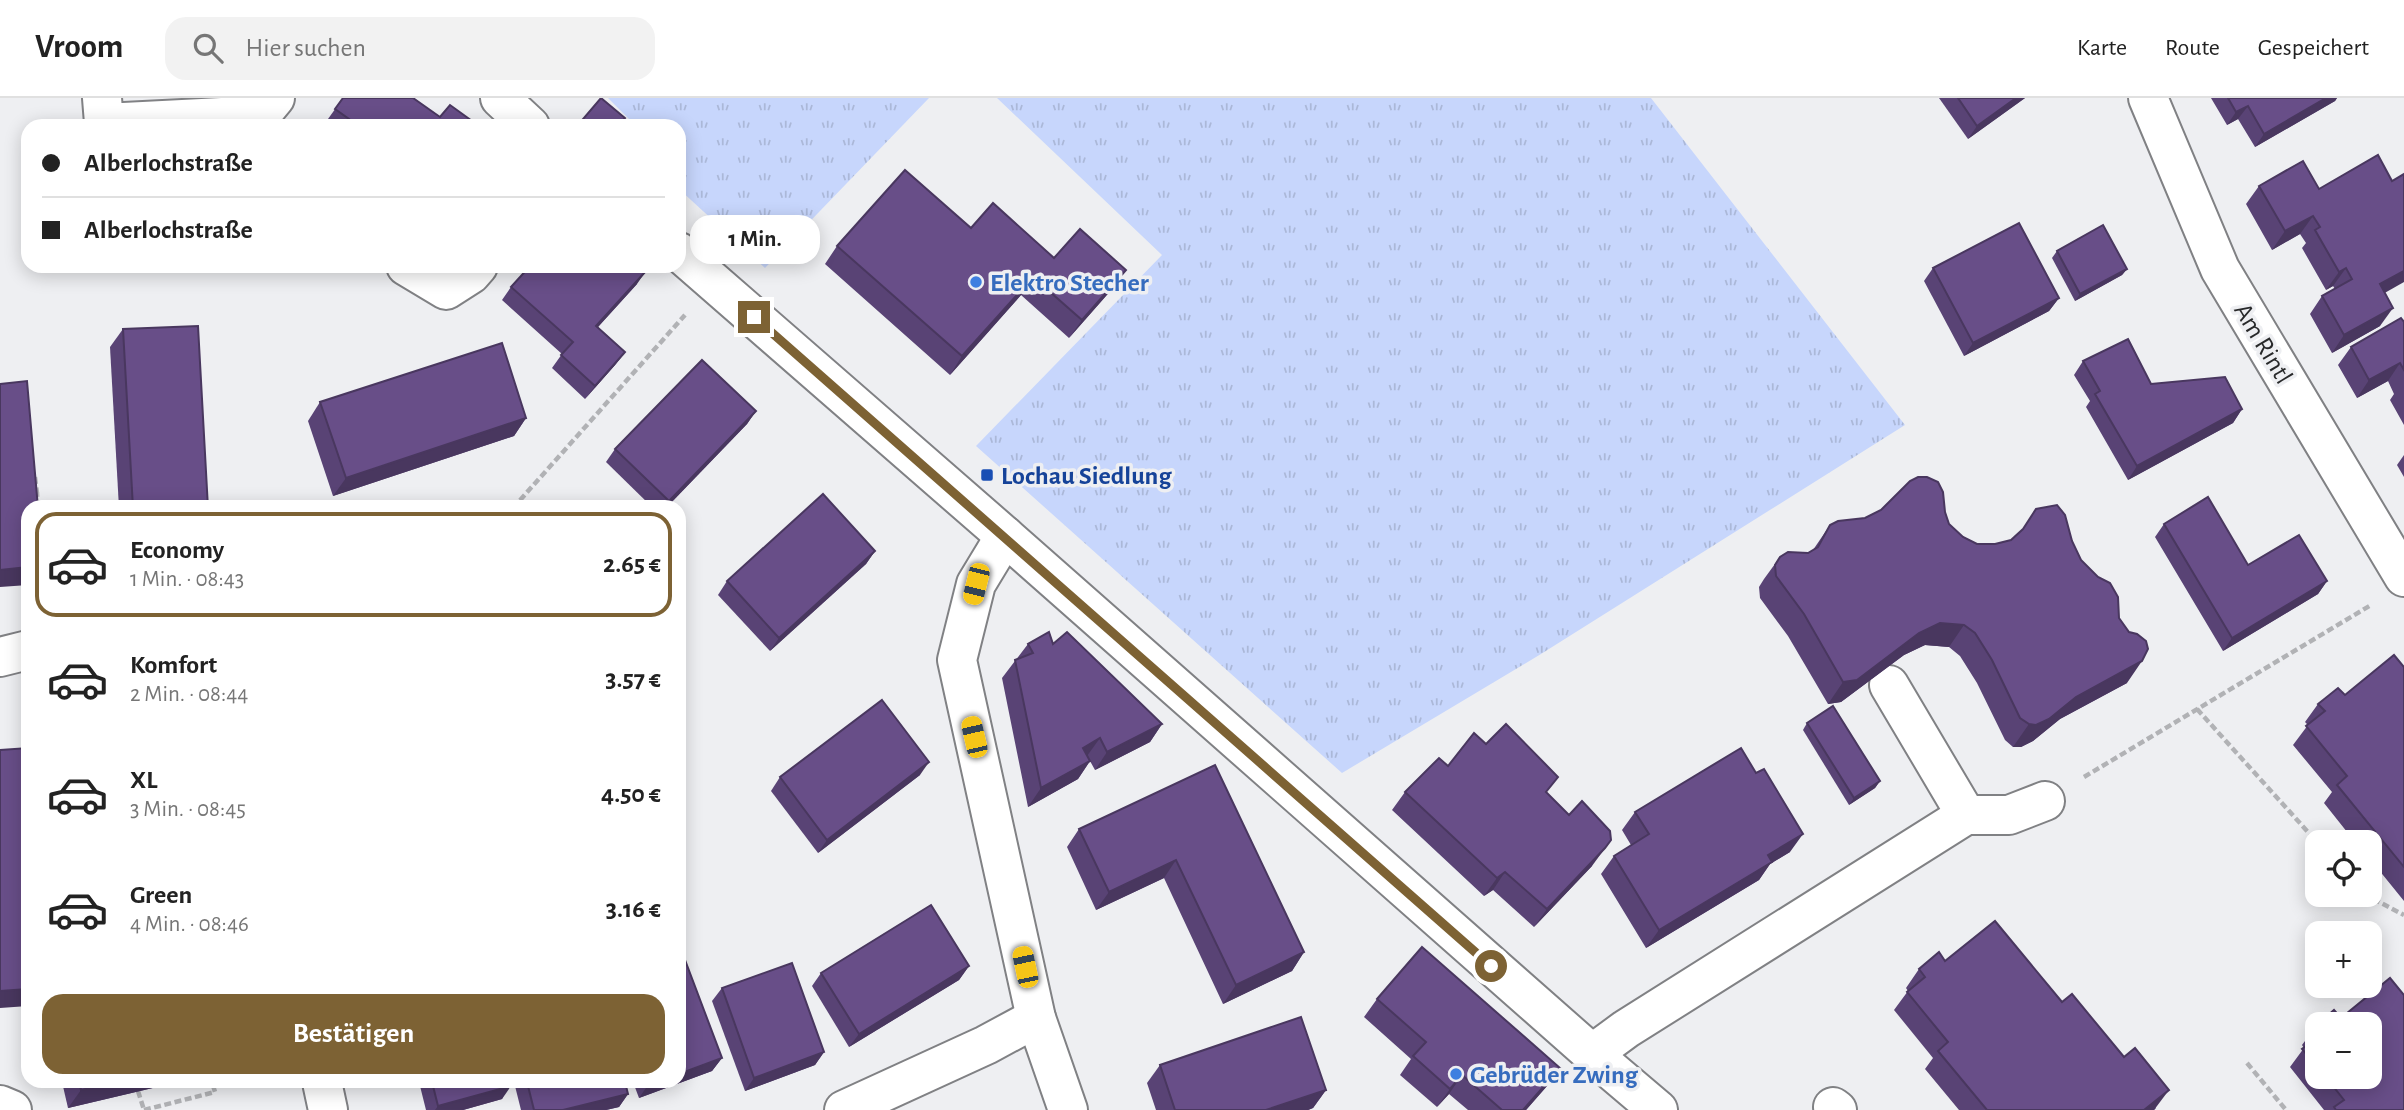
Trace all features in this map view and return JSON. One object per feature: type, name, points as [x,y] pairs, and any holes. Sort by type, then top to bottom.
[{"type":"street","points":[[102,98],[104,119]]},
{"type":"street","points":[[182,119],[261,115],[275,98]]},
{"type":"street","points":[[500,98],[522,119]]},
{"type":"street","name":"Am Rintl","points":[[2148,98],[2220,269],[2393,588]]},
{"type":"street","points":[[686,258],[1658,1110]]},
{"type":"street","points":[[417,273],[446,289],[472,273]]},
{"type":"street","points":[[1005,536],[976,584],[957,660],[1036,1018],[1068,1110]]},
{"type":"street","points":[[0,657],[21,652]]},
{"type":"street","points":[[1889,685],[1966,815]]},
{"type":"street","points":[[1592,1054],[1626,1029],[1966,815],[2009,815],[2045,801]]},
{"type":"street","points":[[844,1110],[986,1045],[1036,1018]]},
{"type":"street","points":[[323,1088],[328,1110]]},
{"type":"street","points":[[0,1105],[12,1110]]},
{"type":"path","points":[[520,500],[714,282]]},
{"type":"path","points":[[34,467],[37,500]]},
{"type":"path","points":[[30,494],[37,493]]},
{"type":"path","points":[[2045,801],[2393,588]]},
{"type":"path","points":[[2197,709],[2306,830]]},
{"type":"path","points":[[2382,903],[2404,915]]},
{"type":"path","points":[[2247,1063],[2286,1110]]},
{"type":"path","points":[[138,1091],[144,1110],[215,1092],[214,1088]]},
{"type":"green space","points":[[608,98],[929,98],[765,268],[686,195],[686,119],[629,119]]},
{"type":"green space","points":[[997,98],[1651,98],[1905,425],[1541,654],[1342,773],[976,446],[1162,255]]},
{"type":"building","points":[[343,98],[413,98],[440,117],[450,105],[469,119],[349,119],[335,109]]},
{"type":"building","points":[[601,98],[625,118],[624,119],[583,119]]},
{"type":"building","points":[[1958,98],[2016,98],[1977,126]]},
{"type":"building","points":[[2228,98],[2326,98],[2264,134],[2248,106],[2236,112]]},
{"type":"building","points":[[2378,155],[2392,181],[2404,174],[2404,271],[2380,284],[2393,308],[2344,335],[2322,296],[2352,279],[2346,268],[2339,272],[2315,230],[2320,227],[2313,216],[2285,231],[2259,186],[2303,161],[2319,189]]},
{"type":"building","name":"Elektro Stecher","points":[[905,170],[971,228],[993,203],[1054,258],[1080,229],[1126,270],[1082,320],[1033,277],[962,356],[837,246]]},
{"type":"building","points":[[2019,223],[2059,298],[1973,343],[1933,268]]},
{"type":"building","points":[[2103,225],[2127,269],[2080,294],[2057,251]]},
{"type":"building","points":[[524,273],[644,273],[596,326],[625,352],[595,386],[561,355],[573,342],[511,287]]},
{"type":"building","points":[[2401,318],[2404,322],[2404,370],[2400,363],[2369,380],[2351,347]]},
{"type":"building","points":[[198,326],[208,500],[133,500],[123,329]]},
{"type":"building","points":[[2128,339],[2151,384],[2225,377],[2242,409],[2137,466],[2095,394],[2100,391],[2083,361]]},
{"type":"building","points":[[502,343],[526,418],[346,478],[320,402]]},
{"type":"building","points":[[702,360],[756,411],[670,500],[615,449]]},
{"type":"building","points":[[27,381],[37,500],[21,500],[21,568],[0,570],[0,384]]},
{"type":"building","points":[[1927,477],[1938,482],[1943,492],[1949,524],[1963,537],[1977,544],[1995,544],[2011,540],[2023,529],[2036,509],[2057,505],[2065,515],[2072,541],[2081,560],[2098,577],[2110,583],[2118,597],[2119,618],[2129,632],[2146,641],[2148,649],[2142,661],[2076,697],[2049,719],[2036,725],[2020,718],[1992,660],[1975,633],[1964,625],[1940,623],[1919,633],[1857,680],[1843,682],[1804,614],[1776,576],[1775,565],[1780,557],[1788,552],[1808,553],[1818,547],[1830,525],[1838,521],[1865,518],[1881,510],[1910,481]]},
{"type":"building","points":[[823,494],[875,551],[779,638],[727,581]]},
{"type":"building","points":[[2208,497],[2248,565],[2299,535],[2327,581],[2232,638],[2164,524]]},
{"type":"building","points":[[1049,632],[1053,644],[1067,632],[1162,724],[1107,752],[1100,738],[1083,748],[1090,761],[1041,788],[1015,660],[1033,653],[1028,644]]},
{"type":"building","points":[[2394,655],[2404,667],[2404,867],[2382,840],[2382,830],[2374,830],[2337,785],[2347,776],[2306,726],[2325,711],[2318,704],[2338,688],[2345,695]]},
{"type":"building","points":[[882,700],[929,762],[827,840],[780,777]]},
{"type":"building","points":[[1833,706],[1880,781],[1854,798],[1807,723]]},
{"type":"building","points":[[1506,724],[1558,777],[1546,792],[1569,815],[1582,801],[1610,831],[1611,840],[1605,848],[1547,909],[1505,872],[1497,878],[1405,792],[1439,758],[1448,766],[1474,733],[1486,744]]},
{"type":"building","points":[[21,748],[21,990],[0,991],[0,750]]},
{"type":"building","points":[[1741,748],[1756,773],[1764,769],[1803,834],[1768,855],[1772,862],[1659,930],[1614,856],[1649,834],[1635,812]]},
{"type":"building","points":[[1215,765],[1304,952],[1236,985],[1176,860],[1109,892],[1079,829]]},
{"type":"building","points":[[931,905],[969,966],[859,1034],[821,973]]},
{"type":"building","points":[[1995,921],[2062,1002],[2072,994],[2124,1057],[2135,1048],[2169,1090],[2144,1110],[1987,1110],[1938,1051],[1948,1042],[1907,992],[1925,977],[1919,969],[1939,952],[1945,961]]},
{"type":"building","points":[[1422,947],[1560,1068],[1523,1110],[1502,1110],[1462,1075],[1450,1089],[1413,1056],[1426,1042],[1377,999]]},
{"type":"building","points":[[686,963],[722,1058],[686,1071]]},
{"type":"building","points":[[792,963],[824,1052],[754,1078],[722,988]]},
{"type":"building","points":[[2390,978],[2404,995],[2404,1110],[2336,1110],[2334,1107],[2344,1100],[2335,1089],[2382,1089],[2382,1012],[2348,1012],[2366,998],[2382,998],[2382,985]]},
{"type":"building","points":[[1301,1017],[1326,1090],[1266,1110],[1175,1110],[1160,1065]]},
{"type":"building","points":[[434,1088],[504,1088],[438,1106]]},
{"type":"building","points":[[528,1088],[626,1088],[628,1094],[563,1110],[534,1110]]},
{"type":"place","name":"Elektro Stecher","points":[[976,282]]},
{"type":"place","name":"Lochau Siedlung","points":[[987,475]]},
{"type":"place","name":"Gebrüder Zwing","points":[[1456,1074]]},
{"type":"route","points":[[754,317],[1491,966]]}]
